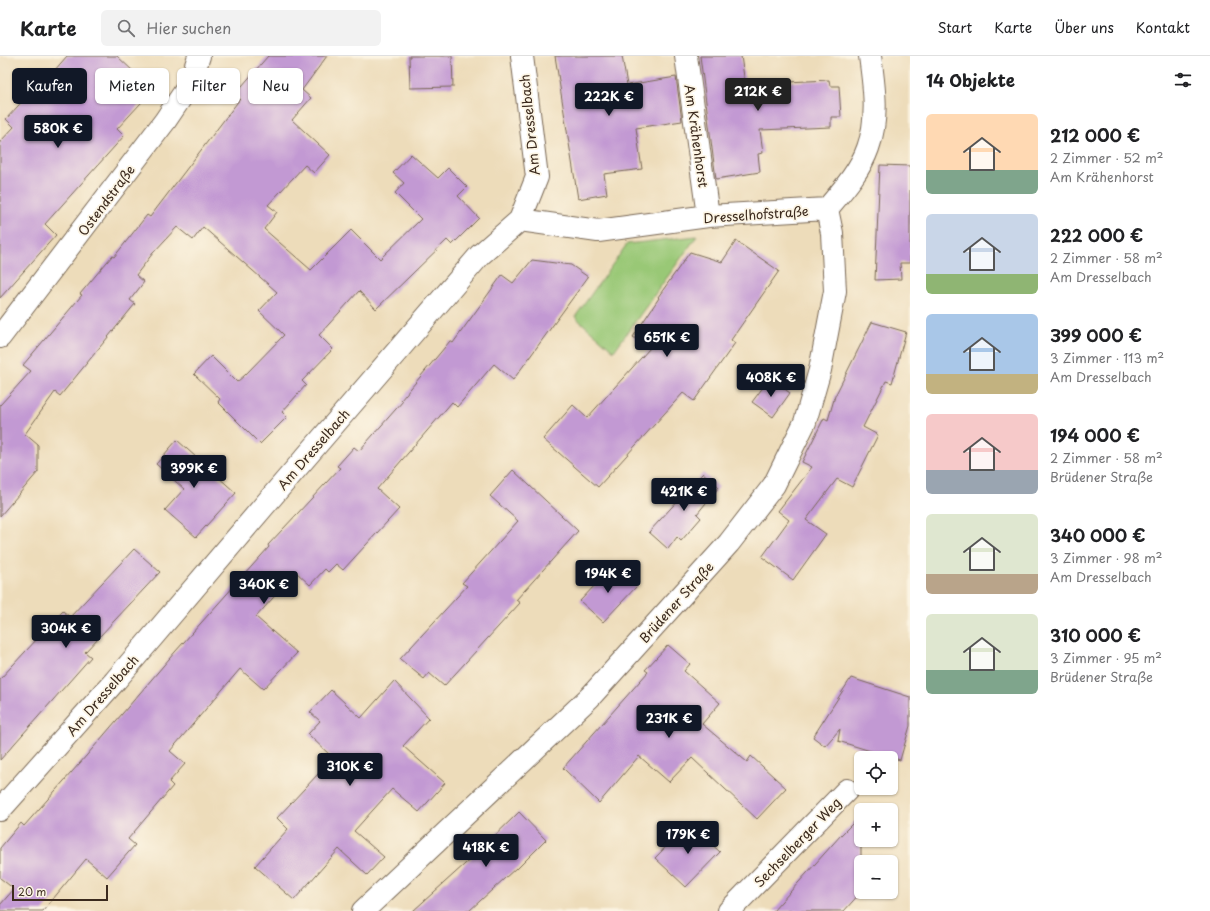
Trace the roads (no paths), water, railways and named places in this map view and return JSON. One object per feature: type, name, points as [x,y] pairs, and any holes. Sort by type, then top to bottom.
[{"type":"street","name":"Ostendstraße","points":[[0,337],[197,82],[199,56]]},
{"type":"street","name":"Am Dresselbach","points":[[0,810],[120,675],[480,255],[520,220],[537,176],[522,56]]},
{"type":"street","name":"Am Krähenhorst","points":[[686,56],[708,216]]},
{"type":"street","name":"Dresselhofstraße","points":[[520,220],[598,231],[708,216],[827,209],[846,187],[868,148],[874,123],[875,91],[870,56]]},
{"type":"street","name":"Brüdener Straße","points":[[363,911],[590,697],[728,544],[774,485],[805,422],[821,362],[835,291],[832,233],[827,209]]},
{"type":"street","name":"Sechselberger Weg","points":[[729,911],[847,790]]}]
